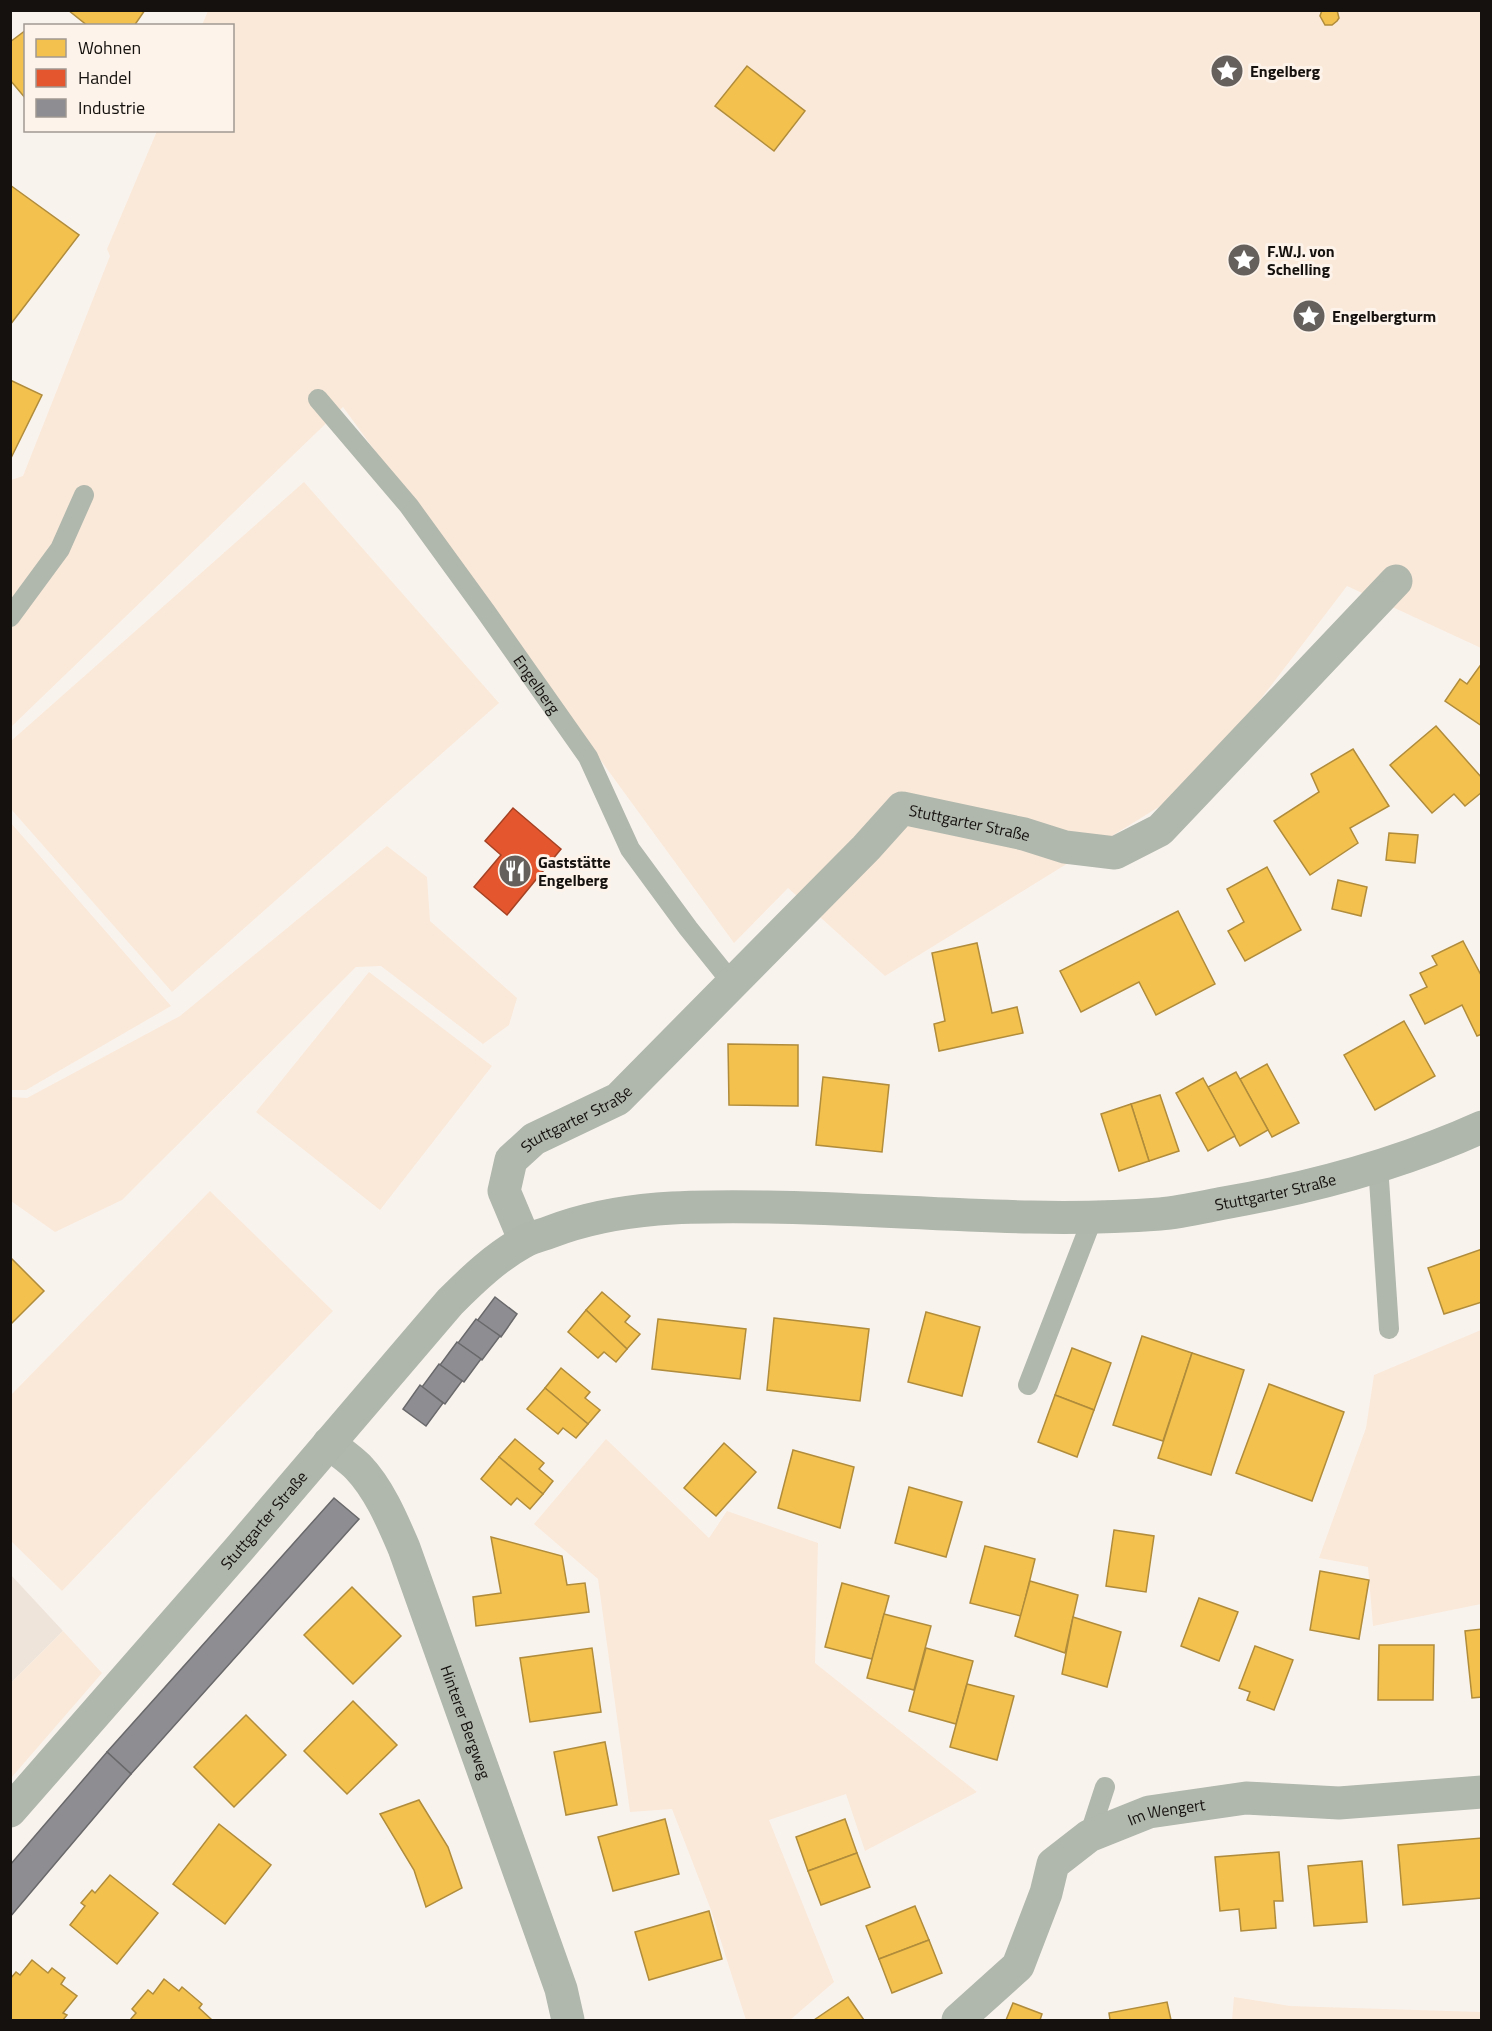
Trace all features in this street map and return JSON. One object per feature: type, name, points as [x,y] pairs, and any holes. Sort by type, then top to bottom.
[{"type":"main road","name":"Stuttgarter Straße","points":[[10,1810],[239,1549],[450,1302],[483,1269],[525,1241],[577,1221],[637,1210],[711,1207],[814,1208],[1057,1218],[1163,1214],[1262,1197],[1378,1165],[1482,1127]]},
{"type":"street","name":"Stuttgarter Straße","points":[[525,1241],[504,1191],[511,1160],[534,1139],[618,1099],[866,848],[902,808],[1024,834],[1065,847],[1115,853],[1160,830],[1396,581]]},
{"type":"street","name":"Hinterer Bergweg","points":[[329,1443],[358,1467],[370,1482],[404,1548],[561,1989],[568,2020]]},
{"type":"street","name":"Im Wengert","points":[[958,2020],[1018,1966],[1046,1893],[1053,1864],[1089,1836],[1149,1812],[1246,1798],[1339,1803],[1482,1792]]},
{"type":"lane","name":"Engelberg","points":[[318,399],[409,506],[493,622],[588,757],[630,849],[688,928],[733,984]]},
{"type":"lane","points":[[10,617],[60,549],[84,495]]},
{"type":"lane","points":[[1378,1165],[1389,1329]]},
{"type":"lane","points":[[1028,1384],[1093,1217]]},
{"type":"lane","points":[[1089,1836],[1105,1787]]},
{"type":"shaded area","points":[[208,11],[1481,11],[1481,648],[1347,586],[1196,784],[885,976],[788,888],[734,943],[343,407],[11,727],[11,480],[23,476],[110,256],[107,249],[157,132],[234,132],[234,24],[202,24]]},
{"type":"shaded area","points":[[304,482],[499,703],[172,992],[11,809],[11,741]]},
{"type":"shaded area","points":[[10,822],[171,1006],[26,1090],[11,1090]]},
{"type":"shaded area","points":[[387,846],[427,877],[430,921],[517,998],[509,1025],[483,1044],[381,966],[356,967],[122,1200],[55,1232],[11,1201],[11,1097],[27,1098],[180,1016]]},
{"type":"shaded area","points":[[369,972],[492,1066],[380,1210],[256,1112]]},
{"type":"shaded area","points":[[210,1191],[333,1311],[62,1591],[11,1541],[11,1395]]},
{"type":"shaded area","points":[[1481,1330],[1481,1604],[1373,1626],[1368,1567],[1319,1558],[1366,1428],[1374,1375]]},
{"type":"shaded area","points":[[606,1439],[709,1538],[727,1511],[818,1543],[815,1663],[977,1792],[865,1851],[846,1794],[769,1820],[834,1982],[790,2020],[746,2020],[711,1910],[672,1809],[630,1812],[598,1579],[534,1524]]},
{"type":"shaded area","points":[[11,1575],[63,1631],[11,1683]]},
{"type":"shaded area","points":[[63,1631],[102,1673],[11,1778],[11,1683]]},
{"type":"shaded area","points":[[1234,1997],[1290,2006],[1481,2012],[1481,2020],[1232,2020]]},
{"type":"building: Wohnen","points":[[68,10],[145,10],[135,24],[86,24]]},
{"type":"building: Wohnen","points":[[1322,10],[1337,10],[1339,18],[1332,25],[1325,25],[1320,16]]},
{"type":"building: Wohnen","points":[[24,32],[24,97],[10,80],[10,42]]},
{"type":"building: Wohnen","points":[[747,66],[805,111],[774,151],[715,106]]},
{"type":"building: Wohnen","points":[[10,185],[79,235],[10,325]]},
{"type":"building: Wohnen","points":[[10,380],[42,395],[10,460]]},
{"type":"building: Wohnen","points":[[1482,663],[1482,726],[1445,701],[1460,679],[1467,684]]},
{"type":"building: Wohnen","points":[[1436,726],[1482,778],[1482,792],[1465,806],[1454,794],[1432,813],[1390,765]]},
{"type":"building: Wohnen","points":[[1353,749],[1389,806],[1350,828],[1358,843],[1310,875],[1274,821],[1319,792],[1311,774]]},
{"type":"building: Wohnen","points":[[1389,833],[1418,835],[1415,863],[1386,860]]},
{"type":"building: Wohnen","points":[[1267,867],[1301,930],[1245,961],[1228,931],[1244,922],[1227,889]]},
{"type":"building: Wohnen","points":[[1338,880],[1367,887],[1361,916],[1332,909]]},
{"type":"building: Wohnen","points":[[1178,911],[1215,984],[1156,1015],[1139,982],[1081,1012],[1060,971]]},
{"type":"building: Wohnen","points":[[1463,941],[1482,977],[1482,1034],[1477,1036],[1462,1005],[1425,1024],[1410,995],[1427,987],[1420,973],[1437,965],[1432,956]]},
{"type":"building: Wohnen","points":[[977,943],[992,1013],[1017,1007],[1023,1033],[939,1051],[934,1024],[945,1021],[932,953]]},
{"type":"building: Wohnen","points":[[1404,1021],[1435,1076],[1375,1110],[1344,1055]]},
{"type":"building: Wohnen","points":[[728,1044],[798,1045],[798,1106],[729,1105]]},
{"type":"building: Wohnen","points":[[1267,1064],[1299,1123],[1272,1137],[1240,1079]]},
{"type":"building: Wohnen","points":[[1236,1072],[1268,1130],[1240,1146],[1208,1087]]},
{"type":"building: Wohnen","points":[[823,1077],[889,1085],[882,1152],[816,1145]]},
{"type":"building: Wohnen","points":[[1203,1078],[1235,1136],[1208,1151],[1176,1093]]},
{"type":"building: Wohnen","points":[[1160,1095],[1179,1151],[1149,1161],[1131,1104]]},
{"type":"building: Wohnen","points":[[1131,1104],[1149,1161],[1119,1171],[1101,1114]]},
{"type":"building: Wohnen","points":[[1482,1249],[1482,1302],[1444,1314],[1428,1268]]},
{"type":"building: Wohnen","points":[[10,1257],[44,1291],[10,1325]]},
{"type":"building: Wohnen","points":[[602,1292],[630,1316],[625,1322],[640,1334],[627,1349],[586,1310]]},
{"type":"building: Wohnen","points":[[586,1310],[627,1349],[616,1362],[604,1352],[598,1358],[568,1332]]},
{"type":"building: Wohnen","points":[[926,1312],[980,1327],[962,1396],[908,1382]]},
{"type":"building: Wohnen","points":[[774,1318],[869,1329],[860,1401],[767,1390]]},
{"type":"building: Wohnen","points":[[658,1319],[746,1329],[740,1379],[652,1369]]},
{"type":"building: Wohnen","points":[[1142,1336],[1192,1353],[1163,1441],[1113,1425]]},
{"type":"building: Wohnen","points":[[1072,1348],[1111,1363],[1094,1410],[1055,1395]]},
{"type":"building: Wohnen","points":[[1192,1353],[1244,1370],[1211,1475],[1158,1458]]},
{"type":"building: Wohnen","points":[[561,1368],[590,1392],[585,1398],[600,1410],[588,1424],[545,1388]]},
{"type":"building: Wohnen","points":[[1269,1384],[1344,1412],[1312,1501],[1236,1473]]},
{"type":"building: Wohnen","points":[[545,1388],[588,1424],[576,1438],[563,1428],[558,1434],[527,1409]]},
{"type":"building: Wohnen","points":[[1055,1395],[1094,1410],[1077,1457],[1038,1442]]},
{"type":"building: Wohnen","points":[[515,1439],[544,1463],[539,1469],[553,1481],[543,1494],[499,1457]]},
{"type":"building: Wohnen","points":[[724,1443],[756,1472],[716,1516],[684,1488]]},
{"type":"building: Wohnen","points":[[793,1450],[854,1467],[840,1528],[778,1508]]},
{"type":"building: Wohnen","points":[[499,1457],[543,1494],[530,1509],[517,1498],[511,1505],[481,1479]]},
{"type":"building: Wohnen","points":[[909,1487],[962,1502],[946,1557],[895,1543]]},
{"type":"building: Wohnen","points":[[1114,1530],[1154,1536],[1146,1592],[1106,1586]]},
{"type":"building: Wohnen","points":[[491,1537],[562,1556],[567,1585],[585,1583],[589,1612],[476,1626],[473,1597],[501,1593]]},
{"type":"building: Wohnen","points":[[985,1546],[1035,1559],[1021,1616],[970,1603]]},
{"type":"building: Wohnen","points":[[1320,1571],[1369,1580],[1359,1639],[1310,1630]]},
{"type":"building: Wohnen","points":[[1030,1581],[1078,1595],[1065,1653],[1015,1636]]},
{"type":"building: Wohnen","points":[[842,1583],[889,1596],[872,1659],[825,1647]]},
{"type":"building: Wohnen","points":[[352,1587],[401,1636],[353,1684],[304,1635]]},
{"type":"building: Wohnen","points":[[1199,1598],[1238,1612],[1219,1661],[1181,1646]]},
{"type":"building: Wohnen","points":[[884,1614],[931,1626],[914,1690],[867,1678]]},
{"type":"building: Wohnen","points":[[1073,1617],[1121,1632],[1107,1687],[1062,1674]]},
{"type":"building: Wohnen","points":[[1482,1629],[1482,1697],[1472,1698],[1465,1631]]},
{"type":"building: Wohnen","points":[[1379,1645],[1434,1645],[1433,1700],[1378,1700]]},
{"type":"building: Wohnen","points":[[1255,1646],[1293,1660],[1274,1710],[1247,1700],[1250,1692],[1239,1688]]},
{"type":"building: Wohnen","points":[[592,1648],[601,1712],[530,1722],[520,1658]]},
{"type":"building: Wohnen","points":[[926,1648],[973,1661],[956,1724],[909,1711]]},
{"type":"building: Wohnen","points":[[967,1684],[1014,1696],[997,1760],[950,1747]]},
{"type":"building: Wohnen","points":[[353,1701],[397,1745],[347,1794],[304,1751]]},
{"type":"building: Wohnen","points":[[246,1715],[286,1755],[234,1807],[194,1767]]},
{"type":"building: Wohnen","points":[[605,1742],[617,1805],[566,1815],[554,1752]]},
{"type":"building: Wohnen","points":[[419,1800],[448,1847],[462,1888],[426,1907],[414,1870],[380,1814]]},
{"type":"building: Wohnen","points":[[665,1819],[679,1874],[613,1891],[598,1837]]},
{"type":"building: Wohnen","points":[[845,1819],[857,1853],[808,1871],[796,1837]]},
{"type":"building: Wohnen","points":[[219,1824],[271,1865],[225,1924],[173,1884]]},
{"type":"building: Wohnen","points":[[1482,1838],[1482,1898],[1403,1905],[1398,1845]]},
{"type":"building: Wohnen","points":[[1279,1852],[1283,1901],[1274,1901],[1276,1928],[1241,1931],[1239,1909],[1220,1911],[1215,1857]]},
{"type":"building: Wohnen","points":[[857,1853],[870,1887],[821,1905],[808,1871]]},
{"type":"building: Wohnen","points":[[1362,1861],[1367,1922],[1314,1926],[1308,1866]]},
{"type":"building: Wohnen","points":[[110,1875],[158,1913],[117,1964],[70,1925],[85,1906],[81,1903],[92,1890],[95,1893]]},
{"type":"building: Wohnen","points":[[915,1906],[929,1940],[879,1959],[866,1926]]},
{"type":"building: Wohnen","points":[[709,1911],[722,1959],[649,1980],[635,1932]]},
{"type":"building: Wohnen","points":[[929,1940],[942,1973],[892,1993],[879,1959]]},
{"type":"building: Wohnen","points":[[32,1960],[48,1973],[52,1968],[65,1978],[61,1984],[77,1996],[63,2013],[67,2015],[63,2020],[10,2020],[10,1979],[16,1972],[20,1975]]},
{"type":"building: Wohnen","points":[[164,1979],[179,1991],[182,1987],[202,2004],[199,2008],[212,2020],[130,2020],[136,2013],[132,2009],[148,1990],[153,1994]]},
{"type":"building: Wohnen","points":[[848,1997],[864,2020],[814,2020]]},
{"type":"building: Wohnen","points":[[1167,2002],[1171,2020],[1110,2020],[1109,2013]]},
{"type":"building: Wohnen","points":[[1013,2003],[1042,2014],[1040,2020],[1006,2020]]},
{"type":"building: Handel","name":"Gaststätte Engelberg","points":[[513,808],[561,849],[507,915],[474,887],[501,855],[485,841]]},
{"type":"building: Industrie","points":[[495,1297],[517,1314],[501,1337],[477,1321]]},
{"type":"building: Industrie","points":[[476,1319],[500,1336],[482,1360],[458,1343]]},
{"type":"building: Industrie","points":[[457,1342],[481,1359],[464,1382],[440,1365]]},
{"type":"building: Industrie","points":[[439,1364],[462,1381],[445,1404],[422,1387]]},
{"type":"building: Industrie","points":[[420,1385],[443,1403],[426,1426],[403,1409]]},
{"type":"building: Industrie","points":[[334,1498],[359,1519],[131,1774],[107,1752]]},
{"type":"building: Industrie","points":[[107,1752],[131,1774],[10,1917],[10,1865]]},
{"type":"place","name":"Engelberg","points":[[1227,71]]},
{"type":"place","name":"F.W.J. von Schelling","points":[[1244,260]]},
{"type":"place","name":"Engelbergturm","points":[[1309,316]]},
{"type":"place","name":"Gaststätte Engelberg","points":[[515,871]]}]
